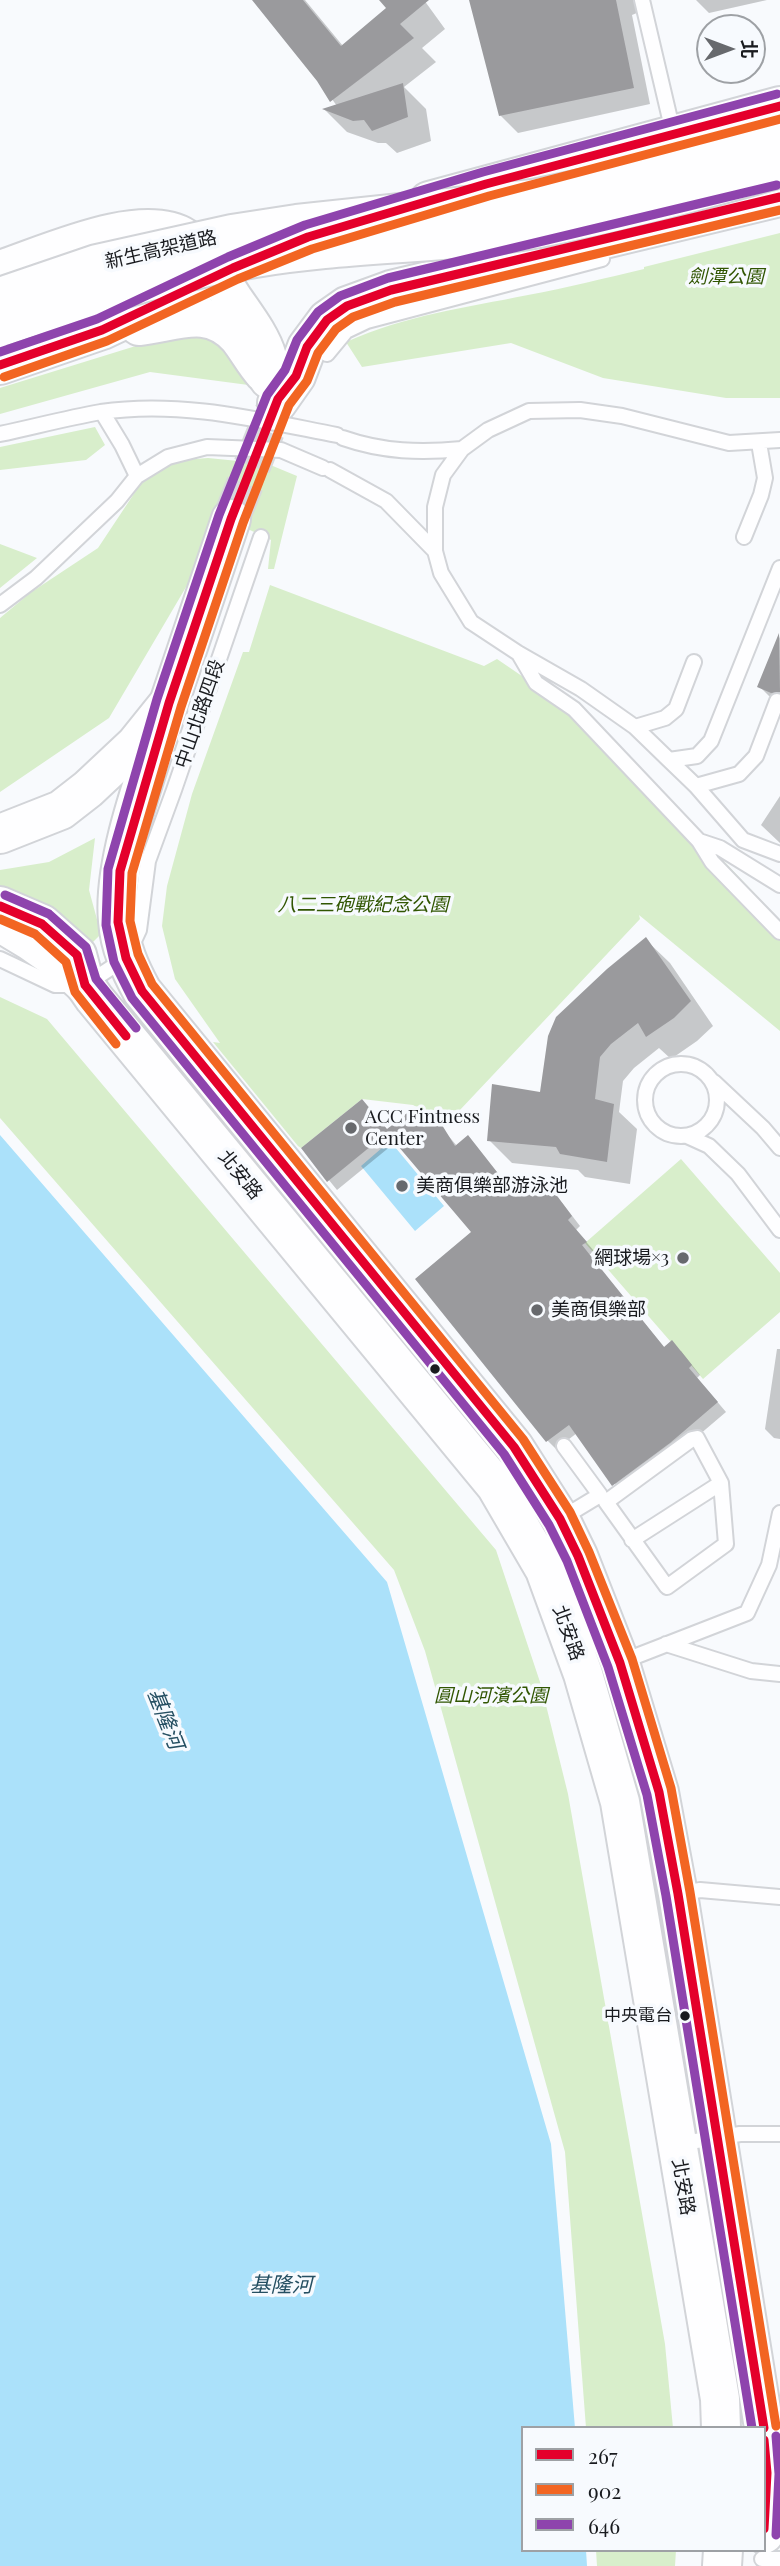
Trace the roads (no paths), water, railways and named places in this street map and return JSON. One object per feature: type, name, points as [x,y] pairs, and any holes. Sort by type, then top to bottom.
[{"type":"main road","points":[[102,330],[204,259],[308,237],[485,184],[780,106]]},
{"type":"main road","name":"新生高架道路","points":[[0,297],[97,264],[232,234],[533,200],[623,180],[780,139]]},
{"type":"main road","name":"新生高架道路","points":[[0,327],[89,298],[217,265],[292,253],[439,241],[537,228],[628,209],[780,169]]},
{"type":"main road","points":[[275,393],[296,376],[307,347],[327,320],[347,306],[391,290],[780,197]]},
{"type":"main road","points":[[0,270],[112,233],[131,229],[163,229],[204,259],[255,334],[268,358],[275,393]]},
{"type":"main road","points":[[0,365],[102,330],[147,325],[176,318],[212,318],[228,327],[239,339],[275,393]]},
{"type":"main road","name":"中山北路四段","points":[[0,834],[61,810],[136,744],[169,704],[246,528]]},
{"type":"main road","name":"北安路","points":[[169,704],[120,871],[118,922],[126,958],[142,991],[514,1447],[544,1529],[545,1570],[583,1674],[620,1802],[720,2399],[721,2426]]},
{"type":"main road","points":[[0,906],[42,924],[77,955],[85,985]]},
{"type":"main road","points":[[0,923],[30,939],[65,965],[85,985]]},
{"type":"main road","name":"北安路","points":[[85,985],[496,1486],[578,1556],[620,1663],[659,1792],[678,1894],[764,2426]]},
{"type":"main road","points":[[766,2461],[766,2554]]},
{"type":"lane","points":[[642,0],[674,134]]},
{"type":"lane","points":[[327,354],[346,331],[367,321],[780,213]]},
{"type":"lane","points":[[0,335],[107,299],[204,259]]},
{"type":"lane","points":[[0,434],[102,412],[164,409],[225,413],[393,450],[430,452],[462,449]]},
{"type":"lane","points":[[780,440],[729,443],[622,416],[580,410],[529,411],[488,430],[462,449],[443,475],[435,507],[435,551],[441,573],[471,622],[581,689],[635,727],[696,786],[743,839],[780,854]]},
{"type":"lane","points":[[102,412],[122,444],[137,476]]},
{"type":"lane","points":[[744,537],[765,478],[759,443]]},
{"type":"lane","points":[[0,605],[36,578],[117,501],[137,476],[167,457],[207,447],[281,450],[327,469],[386,501],[435,551]]},
{"type":"lane","name":"中山北路四段","points":[[126,958],[139,930],[148,861],[174,790],[246,528]]},
{"type":"lane","points":[[669,760],[696,756],[711,741],[780,568]]},
{"type":"lane","points":[[518,653],[536,683],[574,709],[699,841],[712,862],[780,932]]},
{"type":"lane","points":[[635,727],[665,718],[676,709],[694,662]]},
{"type":"lane","points":[[696,786],[739,774],[756,756],[777,701]]},
{"type":"lane","points":[[699,841],[720,848],[780,885]]},
{"type":"lane","points":[[0,960],[55,985],[85,985],[126,958]]},
{"type":"lane","points":[[710,1079],[716,1090],[715,1114],[699,1132],[675,1136],[654,1124],[645,1103],[646,1091],[651,1081],[668,1066],[691,1066],[710,1079],[763,1128],[780,1148]]},
{"type":"lane","points":[[687,1136],[709,1146],[738,1174],[780,1230]]},
{"type":"lane","points":[[697,1438],[721,1483],[726,1544],[667,1587],[606,1502],[697,1438]]},
{"type":"lane","points":[[544,1529],[600,1494],[564,1446]]},
{"type":"lane","points":[[632,1540],[721,1483]]},
{"type":"lane","points":[[583,1674],[620,1663],[747,1614],[769,1564],[780,1513]]},
{"type":"lane","points":[[666,1644],[751,1671],[780,1675]]},
{"type":"lane","points":[[678,1894],[700,1890],[780,1897]]},
{"type":"lane","points":[[676,2144],[740,2134],[780,2134]]},
{"type":"water","name":"基隆河","points":[[0,1135],[387,1582],[551,2144],[575,2426],[521,2426],[521,2552],[586,2552],[587,2566],[0,2566]]},
{"type":"water","name":"美商俱樂部游泳池","points":[[390,1141],[444,1206],[415,1231],[361,1166]]},
{"type":"tunnel","points":[[231,519],[277,403]]},
{"type":"place","name":"ACC Fintness Center","points":[[351,1128]]},
{"type":"place","name":"美商俱樂部游泳池","points":[[402,1186]]},
{"type":"place","name":"網球場×3","points":[[683,1258]]},
{"type":"place","name":"美商俱樂部","points":[[537,1310]]},
{"type":"place","name":"中央電台","points":[[685,2016]]},
{"type":"park label","name":"劍潭公園","points":[[726,277]]},
{"type":"park label","name":"八二三砲戰紀念公園","points":[[363,905]]},
{"type":"park label","name":"圓山河濱公園","points":[[491,1696]]}]
